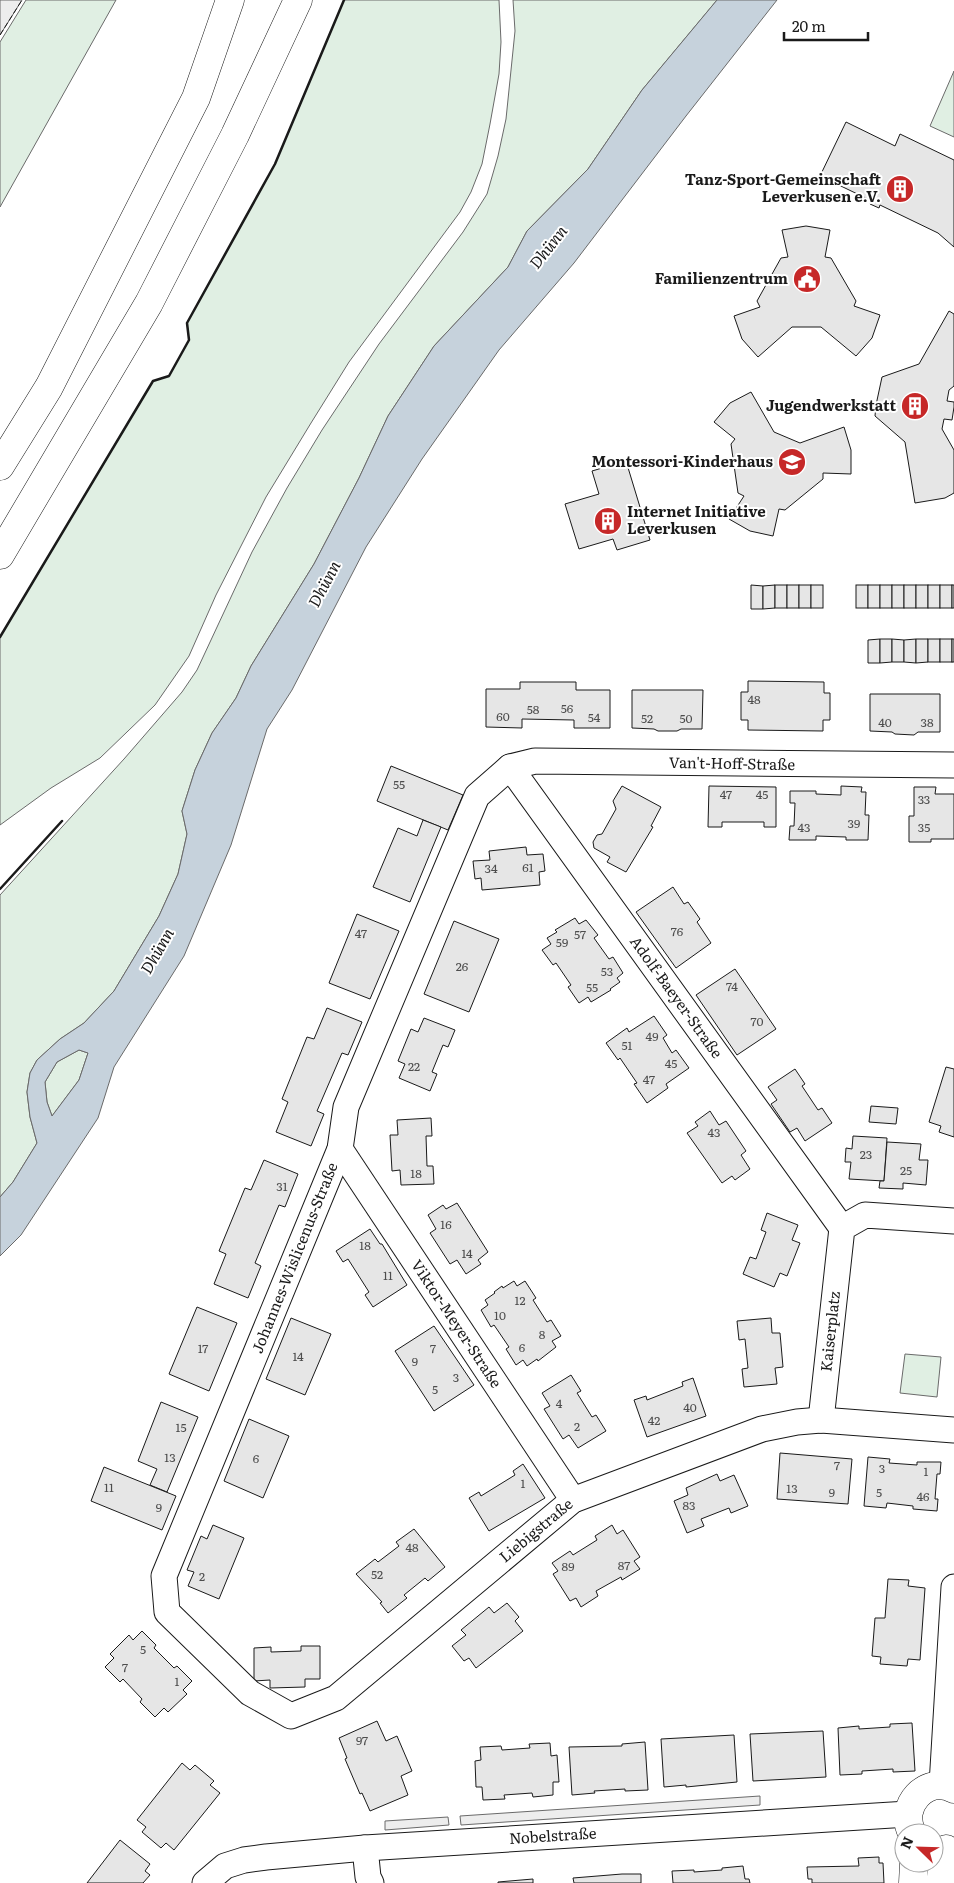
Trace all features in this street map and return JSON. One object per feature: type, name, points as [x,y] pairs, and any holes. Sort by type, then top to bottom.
[{"type":"main road","points":[[0,466],[49,387],[196,98],[230,0]]},
{"type":"main road","points":[[0,556],[149,303],[235,135],[298,0]]},
{"type":"main road","name":"Nobelstraße","points":[[910,1823],[911,1802],[919,1793],[930,1787],[948,1787]]},
{"type":"main road","points":[[940,1883],[945,1848]]},
{"type":"street","name":"Van't-Hoff-Straße","points":[[510,767],[535,761],[954,765]]},
{"type":"street","name":"Johannes-Wislicenus-Straße","points":[[291,1716],[250,1694],[167,1612],[164,1576],[340,1149],[346,1107],[477,796],[510,767]]},
{"type":"street","name":"Adolf-Baeyer-Straße","points":[[510,767],[842,1228]]},
{"type":"street","name":"Viktor-Meyer-Straße","points":[[340,1149],[573,1500]]},
{"type":"street","points":[[842,1228],[865,1215],[954,1221]]},
{"type":"street","name":"Kaiserplatz","points":[[821,1420],[842,1228]]},
{"type":"street","points":[[821,1420],[954,1430]]},
{"type":"street","name":"Liebigstraße","points":[[291,1716],[336,1698],[573,1500],[762,1429],[821,1420]]},
{"type":"street","points":[[948,1787],[954,1587]]},
{"type":"street","name":"Nobelstraße","points":[[205,1883],[225,1866],[244,1860],[365,1848],[894,1825]]},
{"type":"street","points":[[365,1848],[368,1877],[371,1883]]},
{"type":"green space","points":[[26,0],[116,0],[0,207],[0,42]]},
{"type":"green space","points":[[344,0],[499,0],[501,42],[499,74],[482,164],[471,192],[460,212],[349,362],[311,423],[266,497],[216,595],[189,656],[155,705],[100,758],[51,788],[0,825],[0,637],[153,381],[169,376],[189,340],[187,323],[275,164]]},
{"type":"green space","points":[[513,0],[717,0],[642,90],[588,169],[527,231],[508,267],[434,346],[388,416],[359,478],[314,564],[251,666],[236,698],[212,733],[195,770],[182,811],[187,834],[178,874],[159,916],[114,991],[84,1023],[60,1039],[37,1060],[30,1073],[27,1092],[30,1117],[37,1143],[13,1182],[0,1197],[0,895],[124,759],[182,692],[197,670],[252,552],[322,430],[379,344],[463,232],[487,194],[506,119],[515,31]]},
{"type":"green space","points":[[954,71],[954,137],[930,126]]},
{"type":"green space","points":[[79,1050],[88,1053],[79,1080],[52,1116],[47,1102],[45,1082],[57,1062]]},
{"type":"green space","points":[[905,1354],[941,1357],[937,1397],[900,1393]]},
{"type":"shaded area","points":[[0,0],[22,0],[0,35]]},
{"type":"shaded area","points":[[760,1796],[760,1805],[461,1825],[460,1816]]},
{"type":"shaded area","points":[[448,1817],[449,1825],[385,1830],[385,1821]]},
{"type":"water","name":"Dhünn","points":[[717,0],[777,0],[574,263],[499,350],[422,459],[366,547],[292,690],[267,729],[231,845],[184,956],[114,1067],[98,1118],[21,1235],[0,1256],[0,1197],[13,1182],[37,1143],[30,1117],[27,1092],[30,1073],[37,1060],[60,1039],[84,1023],[114,991],[159,916],[178,874],[187,834],[182,811],[195,770],[212,733],[236,698],[251,666],[314,564],[359,478],[388,416],[434,346],[508,267],[527,231],[588,169],[642,90]],"holes":[[[79,1050],[88,1053],[79,1080],[52,1116],[47,1102],[45,1082],[57,1062]]]},
{"type":"building","name":"Tanz-Sport-Gemeinschaft Leverkusen e.V.","points":[[846,122],[895,146],[900,134],[954,160],[954,247],[938,233],[880,205],[879,208],[870,204],[872,201],[820,176]]},
{"type":"building","name":"Familienzentrum","points":[[806,226],[830,230],[825,257],[831,258],[856,301],[854,306],[880,315],[872,338],[856,356],[821,327],[792,327],[758,357],[742,339],[734,316],[760,307],[757,301],[781,258],[788,257],[782,230]]},
{"type":"building","name":"Jugendwerkstatt","points":[[949,311],[954,314],[954,386],[949,390],[947,401],[954,402],[954,407],[952,420],[944,419],[942,429],[954,450],[954,493],[945,498],[915,503],[905,442],[875,416],[876,405],[882,377],[919,364]]},
{"type":"building","name":"Montessori-Kinderhaus","points":[[751,392],[774,432],[800,443],[844,427],[851,450],[851,474],[823,473],[823,479],[785,510],[779,509],[773,536],[750,531],[729,519],[744,496],[738,493],[731,444],[735,439],[714,422],[730,403]]},
{"type":"building","name":"Internet Initiative Leverkusen","points":[[626,461],[650,540],[617,550],[613,539],[579,549],[565,504],[599,494],[592,471]]},
{"type":"building","points":[[751,585],[763,586],[763,609],[751,609]]},
{"type":"building","points":[[775,585],[775,608],[763,609],[763,586]]},
{"type":"building","points":[[775,585],[787,585],[787,608],[775,608]]},
{"type":"building","points":[[787,585],[799,585],[799,608],[787,608]]},
{"type":"building","points":[[799,585],[811,585],[811,608],[799,608]]},
{"type":"building","points":[[811,585],[823,585],[823,608],[811,608]]},
{"type":"building","points":[[856,585],[868,585],[868,608],[856,608]]},
{"type":"building","points":[[868,585],[880,585],[880,608],[868,608]]},
{"type":"building","points":[[880,585],[892,585],[892,608],[880,608]]},
{"type":"building","points":[[892,585],[904,585],[904,608],[892,608]]},
{"type":"building","points":[[904,585],[916,585],[916,608],[904,608]]},
{"type":"building","points":[[916,585],[928,585],[928,608],[916,608]]},
{"type":"building","points":[[928,585],[940,585],[940,608],[928,608]]},
{"type":"building","points":[[940,585],[952,585],[952,608],[940,608]]},
{"type":"building","points":[[952,585],[954,585],[954,608],[952,608]]},
{"type":"building","points":[[880,639],[880,663],[868,663],[868,640]]},
{"type":"building","points":[[880,639],[892,639],[892,662],[880,663]]},
{"type":"building","points":[[892,639],[904,640],[904,662],[892,662]]},
{"type":"building","points":[[916,639],[916,663],[904,662],[904,640]]},
{"type":"building","points":[[916,639],[928,639],[928,662],[916,663]]},
{"type":"building","points":[[928,639],[940,639],[940,662],[928,662]]},
{"type":"building","points":[[940,639],[952,639],[952,662],[940,662]]},
{"type":"building","points":[[952,639],[954,639],[954,662],[952,662]]},
{"type":"building","points":[[748,681],[824,682],[824,693],[830,693],[830,720],[823,720],[823,731],[748,730],[748,720],[741,720],[741,692],[748,692]]},
{"type":"building","points":[[520,682],[576,682],[576,690],[610,690],[610,728],[574,728],[574,720],[522,719],[522,728],[486,727],[486,689],[520,689]]},
{"type":"building","points":[[632,690],[703,690],[702,729],[658,731],[654,729],[632,728]]},
{"type":"building","points":[[870,694],[940,694],[940,732],[918,732],[914,735],[870,731]]},
{"type":"building","points":[[391,766],[463,795],[448,830],[377,801]]},
{"type":"building","points":[[622,786],[661,807],[651,826],[653,827],[626,872],[607,862],[610,857],[594,848],[593,842],[597,835],[602,834],[616,809],[613,801]]},
{"type":"building","points":[[709,786],[776,787],[776,827],[764,827],[764,822],[722,822],[722,827],[708,827]]},
{"type":"building","points":[[841,786],[862,787],[861,792],[866,792],[865,815],[869,815],[868,840],[846,840],[846,837],[816,836],[816,840],[789,840],[790,826],[794,826],[795,803],[790,803],[790,791],[816,791],[816,794],[841,795]]},
{"type":"building","points":[[914,787],[936,787],[935,794],[954,794],[954,839],[931,839],[931,842],[909,842],[909,816],[914,816]]},
{"type":"building","points":[[423,820],[441,827],[410,902],[373,887],[398,828],[417,836]]},
{"type":"building","points":[[526,847],[527,855],[543,854],[545,871],[539,872],[540,885],[482,890],[481,878],[475,879],[473,861],[490,860],[489,851]]},
{"type":"building","points":[[673,887],[684,904],[688,902],[700,919],[697,922],[711,943],[676,968],[636,912]]},
{"type":"building","points":[[357,914],[399,931],[370,999],[329,983]]},
{"type":"building","points":[[575,918],[579,924],[586,920],[598,935],[594,938],[609,959],[613,957],[623,973],[617,978],[620,982],[591,1002],[588,997],[579,1003],[568,987],[571,985],[556,963],[553,965],[542,950],[551,944],[547,938],[557,932],[555,930]]},
{"type":"building","points":[[454,921],[499,939],[469,1012],[424,994]]},
{"type":"building","points":[[735,969],[776,1029],[737,1055],[696,995]]},
{"type":"building","points":[[327,1008],[362,1022],[348,1055],[342,1053],[317,1111],[324,1114],[311,1146],[276,1132],[288,1102],[282,1099],[307,1037],[314,1039]]},
{"type":"building","points":[[654,1016],[667,1035],[663,1038],[672,1053],[676,1050],[689,1068],[666,1084],[668,1088],[647,1103],[634,1084],[637,1083],[620,1058],[618,1060],[606,1043],[627,1028],[629,1032]]},
{"type":"building","points":[[424,1018],[455,1030],[448,1047],[443,1045],[432,1072],[437,1074],[430,1091],[399,1078],[405,1064],[398,1061],[411,1029],[418,1032]]},
{"type":"building","points":[[946,1067],[954,1069],[954,1137],[939,1132],[941,1126],[929,1122]]},
{"type":"building","points":[[795,1069],[805,1084],[802,1086],[818,1110],[822,1108],[832,1123],[805,1141],[797,1128],[790,1132],[771,1104],[777,1100],[768,1087]]},
{"type":"building","points":[[871,1106],[898,1108],[896,1124],[869,1122]]},
{"type":"building","points":[[710,1111],[719,1125],[726,1121],[746,1151],[741,1155],[750,1169],[735,1180],[732,1176],[722,1183],[687,1133],[698,1126],[695,1122]]},
{"type":"building","points":[[431,1118],[432,1136],[426,1136],[427,1166],[433,1166],[434,1184],[401,1185],[400,1170],[392,1171],[390,1135],[398,1135],[397,1120]]},
{"type":"building","points":[[853,1136],[887,1138],[884,1181],[849,1179],[851,1162],[845,1162],[846,1148],[852,1149]]},
{"type":"building","points":[[887,1142],[921,1144],[919,1160],[928,1160],[926,1185],[903,1183],[903,1189],[879,1188],[880,1181],[884,1181]]},
{"type":"building","points":[[264,1160],[298,1174],[285,1207],[279,1205],[255,1263],[261,1266],[248,1298],[214,1284],[226,1254],[219,1251],[245,1188],[251,1190]]},
{"type":"building","points":[[457,1203],[488,1252],[478,1260],[481,1264],[466,1274],[457,1260],[450,1264],[430,1233],[436,1229],[428,1215],[443,1205],[446,1209]]},
{"type":"building","points":[[767,1213],[798,1225],[792,1240],[800,1243],[787,1276],[780,1273],[774,1287],[743,1274],[750,1257],[756,1259],[766,1232],[761,1230]]},
{"type":"building","points":[[370,1229],[380,1244],[382,1244],[407,1285],[373,1307],[365,1295],[369,1292],[348,1259],[343,1262],[336,1251]]},
{"type":"building","points":[[514,1281],[517,1286],[525,1281],[536,1298],[533,1300],[547,1322],[551,1320],[561,1336],[552,1341],[556,1347],[538,1361],[537,1359],[527,1366],[523,1360],[516,1365],[506,1349],[509,1347],[494,1325],[491,1327],[481,1310],[488,1305],[485,1300],[494,1292]]},
{"type":"building","points":[[197,1307],[237,1323],[209,1391],[169,1374]]},
{"type":"building","points":[[291,1318],[331,1334],[305,1395],[266,1379]]},
{"type":"building","points":[[771,1318],[772,1333],[780,1333],[783,1367],[775,1368],[777,1384],[744,1387],[742,1369],[748,1368],[745,1339],[739,1340],[737,1321]]},
{"type":"building","points":[[434,1326],[474,1385],[434,1411],[395,1351]]},
{"type":"building","points":[[571,1375],[581,1391],[577,1393],[592,1417],[596,1415],[606,1431],[578,1448],[569,1435],[563,1439],[544,1409],[550,1406],[542,1393]]},
{"type":"building","points":[[693,1378],[706,1416],[647,1437],[634,1400],[646,1396],[647,1400],[683,1386],[682,1382]]},
{"type":"building","points":[[161,1402],[198,1417],[167,1492],[150,1485],[157,1469],[138,1461]]},
{"type":"building","points":[[249,1419],[289,1436],[263,1498],[224,1481]]},
{"type":"building","points":[[780,1453],[852,1459],[848,1504],[777,1499]]},
{"type":"building","points":[[868,1457],[890,1459],[889,1463],[917,1465],[917,1462],[941,1462],[940,1474],[937,1474],[935,1499],[938,1499],[937,1511],[913,1509],[913,1506],[887,1503],[886,1508],[864,1506]]},
{"type":"building","points":[[523,1464],[545,1498],[489,1531],[469,1498],[479,1492],[481,1496],[515,1475],[513,1471]]},
{"type":"building","points":[[104,1467],[176,1496],[162,1530],[91,1501]]},
{"type":"building","points":[[717,1474],[720,1481],[734,1475],[748,1506],[731,1513],[729,1508],[701,1519],[704,1526],[687,1533],[674,1501],[688,1495],[686,1488]]},
{"type":"building","points":[[213,1525],[244,1538],[219,1599],[188,1586],[194,1572],[187,1570],[201,1536],[207,1539]]},
{"type":"building","points":[[612,1525],[617,1534],[623,1530],[640,1557],[634,1561],[640,1569],[622,1580],[621,1577],[596,1591],[598,1596],[581,1607],[576,1598],[570,1601],[553,1574],[558,1571],[552,1563],[570,1551],[573,1555],[597,1540],[595,1536]]},
{"type":"building","points":[[414,1529],[445,1567],[428,1581],[425,1578],[404,1595],[407,1598],[388,1613],[380,1603],[382,1602],[356,1574],[375,1559],[378,1562],[399,1546],[396,1542]]},
{"type":"building","points":[[888,1579],[909,1580],[908,1586],[925,1588],[920,1660],[908,1659],[907,1666],[880,1664],[881,1657],[872,1656],[875,1618],[885,1618]]},
{"type":"building","points":[[507,1603],[519,1617],[515,1621],[523,1631],[476,1668],[469,1658],[464,1661],[452,1646],[466,1635],[461,1630],[489,1607],[494,1613]]},
{"type":"building","points":[[142,1631],[156,1645],[154,1648],[174,1668],[177,1666],[192,1681],[183,1690],[187,1694],[168,1712],[164,1708],[155,1717],[140,1702],[142,1699],[123,1679],[120,1682],[105,1667],[114,1658],[110,1654],[129,1635],[133,1640]]},
{"type":"building","points":[[301,1646],[320,1646],[320,1679],[305,1679],[305,1687],[270,1688],[270,1680],[254,1681],[254,1648],[271,1647],[271,1652],[301,1651]]},
{"type":"building","points":[[377,1721],[386,1741],[397,1736],[412,1771],[401,1776],[408,1795],[370,1811],[362,1793],[360,1794],[345,1759],[347,1758],[339,1738]]},
{"type":"building","points":[[912,1723],[915,1771],[893,1772],[893,1769],[840,1775],[838,1728],[859,1726],[859,1729],[890,1727],[890,1724]]},
{"type":"building","points":[[823,1731],[826,1777],[753,1781],[750,1734]]},
{"type":"building","points":[[734,1735],[737,1782],[686,1787],[686,1785],[664,1787],[661,1739]]},
{"type":"building","points":[[645,1742],[648,1790],[594,1791],[595,1793],[572,1795],[569,1747],[622,1746],[622,1744]]},
{"type":"building","points":[[550,1743],[551,1756],[557,1755],[559,1782],[553,1782],[553,1795],[533,1797],[532,1793],[504,1795],[505,1799],[483,1800],[482,1787],[476,1787],[475,1761],[481,1760],[480,1747],[501,1746],[502,1750],[530,1748],[529,1744]]},
{"type":"building","points":[[182,1763],[190,1770],[195,1765],[214,1781],[210,1785],[220,1793],[174,1850],[166,1843],[161,1848],[142,1832],[146,1827],[137,1820]]},
{"type":"building","points":[[120,1840],[150,1864],[145,1871],[150,1875],[143,1883],[87,1883]]},
{"type":"building","points":[[879,1857],[879,1863],[883,1863],[884,1883],[812,1883],[812,1879],[808,1879],[807,1867],[859,1866],[858,1858]]},
{"type":"building","points":[[743,1866],[745,1879],[749,1879],[750,1883],[673,1883],[672,1871],[694,1870],[694,1872]]},
{"type":"building","points":[[641,1874],[641,1883],[574,1883],[573,1878]]},
{"type":"building","points":[[533,1879],[533,1883],[498,1883],[498,1882]]},
{"type":"fence","points":[[0,35],[22,0]]},
{"type":"wall","points":[[0,637],[153,381],[169,376],[189,340],[187,323],[275,164],[344,0]]},
{"type":"wall","points":[[0,889],[62,821]]},
{"type":"place","name":"Tanz-Sport-Gemeinschaft Leverkusen e.V.","points":[[900,189]]},
{"type":"place","name":"Familienzentrum","points":[[807,279]]},
{"type":"place","name":"Jugendwerkstatt","points":[[915,406]]},
{"type":"place","name":"Montessori-Kinderhaus","points":[[792,462]]},
{"type":"place","name":"Internet Initiative Leverkusen","points":[[608,521]]}]
